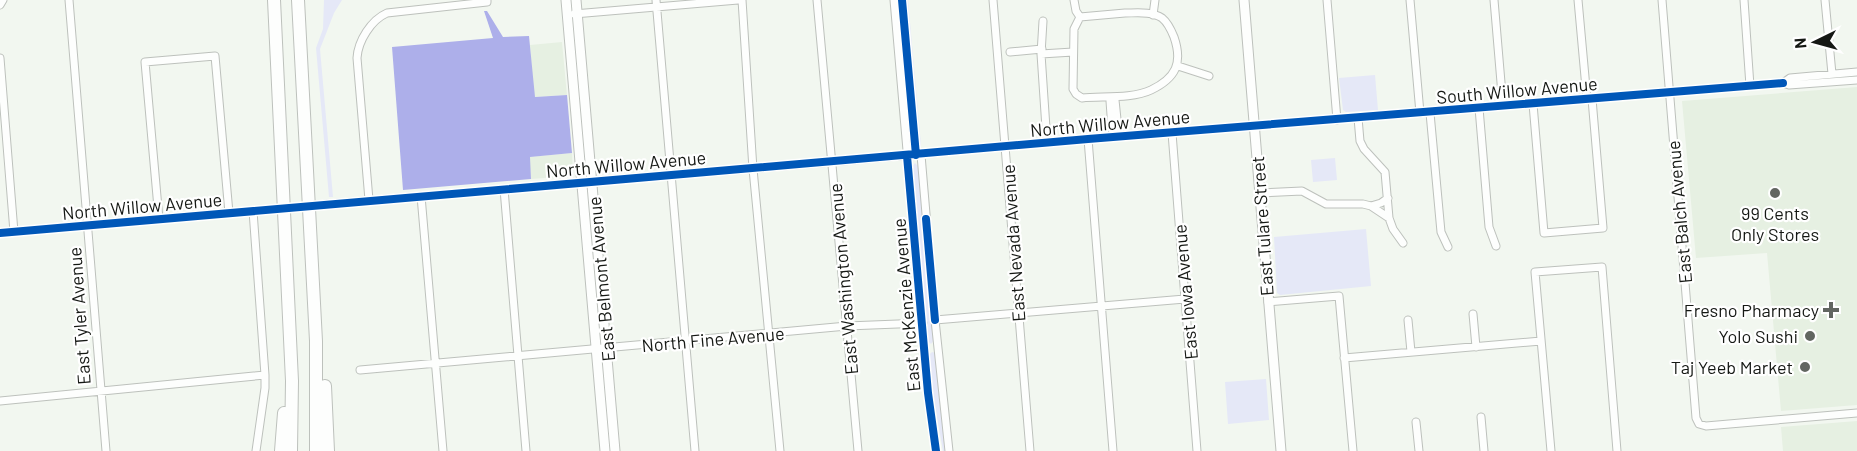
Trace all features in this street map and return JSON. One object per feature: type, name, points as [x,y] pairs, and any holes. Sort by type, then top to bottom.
[{"type":"highway","points":[[272,0],[292,381],[291,451]]},
{"type":"highway","points":[[300,0],[300,50],[317,380],[316,451]]},
{"type":"highway","points":[[281,451],[286,383],[283,300],[286,244]]},
{"type":"highway","points":[[312,287],[324,378],[328,451]]},
{"type":"main road","name":"East Belmont Avenue","points":[[566,0],[572,14],[592,182],[605,451]]},
{"type":"main road","name":"East Belmont Avenue","points":[[576,0],[572,14],[582,183],[615,451]]},
{"type":"main road","name":"East Tulare Street","points":[[1244,0],[1281,451]]},
{"type":"street","points":[[0,4],[3,0]]},
{"type":"street","name":"East Tyler Avenue","points":[[69,0],[105,451]]},
{"type":"street","points":[[572,14],[656,3],[740,0],[753,169],[780,451]]},
{"type":"street","name":"East Washington Avenue","points":[[817,0],[858,451]]},
{"type":"street","name":"East McKenzie Avenue","points":[[894,0],[936,451]]},
{"type":"street","name":"East Nevada Avenue","points":[[993,0],[1030,451]]},
{"type":"street","points":[[1074,0],[1080,17]]},
{"type":"street","points":[[1154,15],[1155,0]]},
{"type":"street","points":[[1327,0],[1337,120]]},
{"type":"street","points":[[1410,0],[1420,113]]},
{"type":"street","points":[[1494,0],[1503,106]]},
{"type":"street","points":[[1533,104],[1544,233],[1569,234],[1603,228],[1578,0]]},
{"type":"street","name":"East Balch Avenue","points":[[1662,0],[1696,418],[1699,424],[1706,426],[1857,413]]},
{"type":"street","points":[[1744,0],[1750,86]]},
{"type":"street","points":[[1826,0],[1832,74]]},
{"type":"street","points":[[369,200],[357,58],[358,48],[368,31],[381,16],[393,11],[487,1]]},
{"type":"street","points":[[656,3],[695,451]]},
{"type":"street","points":[[1125,13],[1154,15],[1161,18],[1173,33],[1179,50],[1178,66],[1169,78],[1151,90],[1136,94],[1082,98],[1073,89],[1074,29],[1080,17],[1125,13]]},
{"type":"street","points":[[1043,21],[1042,51],[1047,143]]},
{"type":"street","points":[[1010,52],[1073,52]]},
{"type":"street","points":[[159,219],[145,62],[215,56],[229,213]]},
{"type":"street","points":[[0,58],[14,232]]},
{"type":"street","points":[[1178,66],[1209,76]]},
{"type":"street","name":"South Willow Avenue","points":[[1783,83],[1790,78],[1857,72]]},
{"type":"street","name":"South Willow Avenue","points":[[1255,126],[1783,83],[1789,85],[1857,80]]},
{"type":"street","points":[[1479,108],[1489,226],[1496,246]]},
{"type":"street","points":[[1430,112],[1441,232],[1448,247]]},
{"type":"street","points":[[1358,118],[1360,141],[1364,149],[1385,172],[1389,218],[1393,229],[1403,243]]},
{"type":"street","name":"North Willow Avenue","points":[[0,233],[907,156],[1115,135],[1255,126]]},
{"type":"street","name":"East Iowa Avenue","points":[[1172,133],[1197,451]]},
{"type":"street","points":[[1088,139],[1113,451]]},
{"type":"street","name":"East McKenzie Avenue","points":[[921,154],[949,451]]},
{"type":"street","points":[[504,189],[526,451]]},
{"type":"street","points":[[1260,193],[1302,191],[1326,204],[1371,206],[1389,218]]},
{"type":"street","points":[[422,196],[443,451]]},
{"type":"street","points":[[1371,206],[1388,198]]},
{"type":"street","points":[[253,211],[265,375],[256,451]]},
{"type":"street","points":[[1551,451],[1535,272],[1571,267],[1602,267],[1617,451]]},
{"type":"street","points":[[1268,302],[1339,296],[1353,451]]},
{"type":"street","points":[[935,320],[1185,299]]},
{"type":"street","points":[[1473,314],[1476,347]]},
{"type":"street","points":[[1408,320],[1411,352]]},
{"type":"street","name":"North Fine Avenue","points":[[360,370],[847,326],[923,322]]},
{"type":"street","points":[[1344,358],[1541,341]]},
{"type":"street","points":[[925,349],[939,346]]},
{"type":"street","points":[[0,401],[265,375]]},
{"type":"street","points":[[1482,417],[1484,451]]},
{"type":"street","points":[[1416,422],[1419,451]]},
{"type":"shaded area","points":[[324,0],[342,0],[334,13],[320,49],[333,197],[329,197],[316,48],[323,29]]},
{"type":"shaded area","points":[[897,0],[908,0],[921,145],[913,151],[910,148]]},
{"type":"shaded area","points":[[562,42],[567,95],[534,97],[530,45]]},
{"type":"shaded area","points":[[1375,75],[1378,110],[1346,112],[1343,110],[1339,78]]},
{"type":"shaded area","points":[[1857,87],[1857,405],[1781,411],[1767,253],[1696,258],[1682,101]]},
{"type":"shaded area","points":[[572,153],[573,172],[570,176],[531,179],[529,157]]},
{"type":"shaded area","points":[[1335,158],[1337,180],[1313,182],[1311,160]]},
{"type":"shaded area","points":[[915,163],[918,166],[935,339],[931,344],[927,340],[912,167]]},
{"type":"shaded area","points":[[1366,229],[1371,286],[1280,295],[1277,293],[1274,237]]},
{"type":"shaded area","points":[[932,352],[936,353],[946,451],[943,451],[931,384],[928,356]]},
{"type":"shaded area","points":[[1266,379],[1269,420],[1228,424],[1225,382]]},
{"type":"shaded area","points":[[1857,421],[1857,451],[1783,451],[1781,427]]},
{"type":"water","points":[[484,11],[487,11],[503,37],[529,36],[535,97],[567,95],[572,153],[530,157],[531,179],[403,190],[392,47],[493,38]]},
{"type":"cycle path","points":[[902,0],[916,155]]},
{"type":"cycle path","points":[[0,233],[1088,139],[1783,83]]},
{"type":"cycle path","points":[[907,156],[928,393],[936,451]]},
{"type":"cycle path","points":[[926,219],[935,320]]},
{"type":"place","name":"99 Cents Only Stores","points":[[1775,193]]},
{"type":"place","name":"Fresno Pharmacy","points":[[1831,310]]},
{"type":"place","name":"Yolo Sushi","points":[[1810,336]]},
{"type":"place","name":"Taj Yeeb Market","points":[[1805,367]]}]
